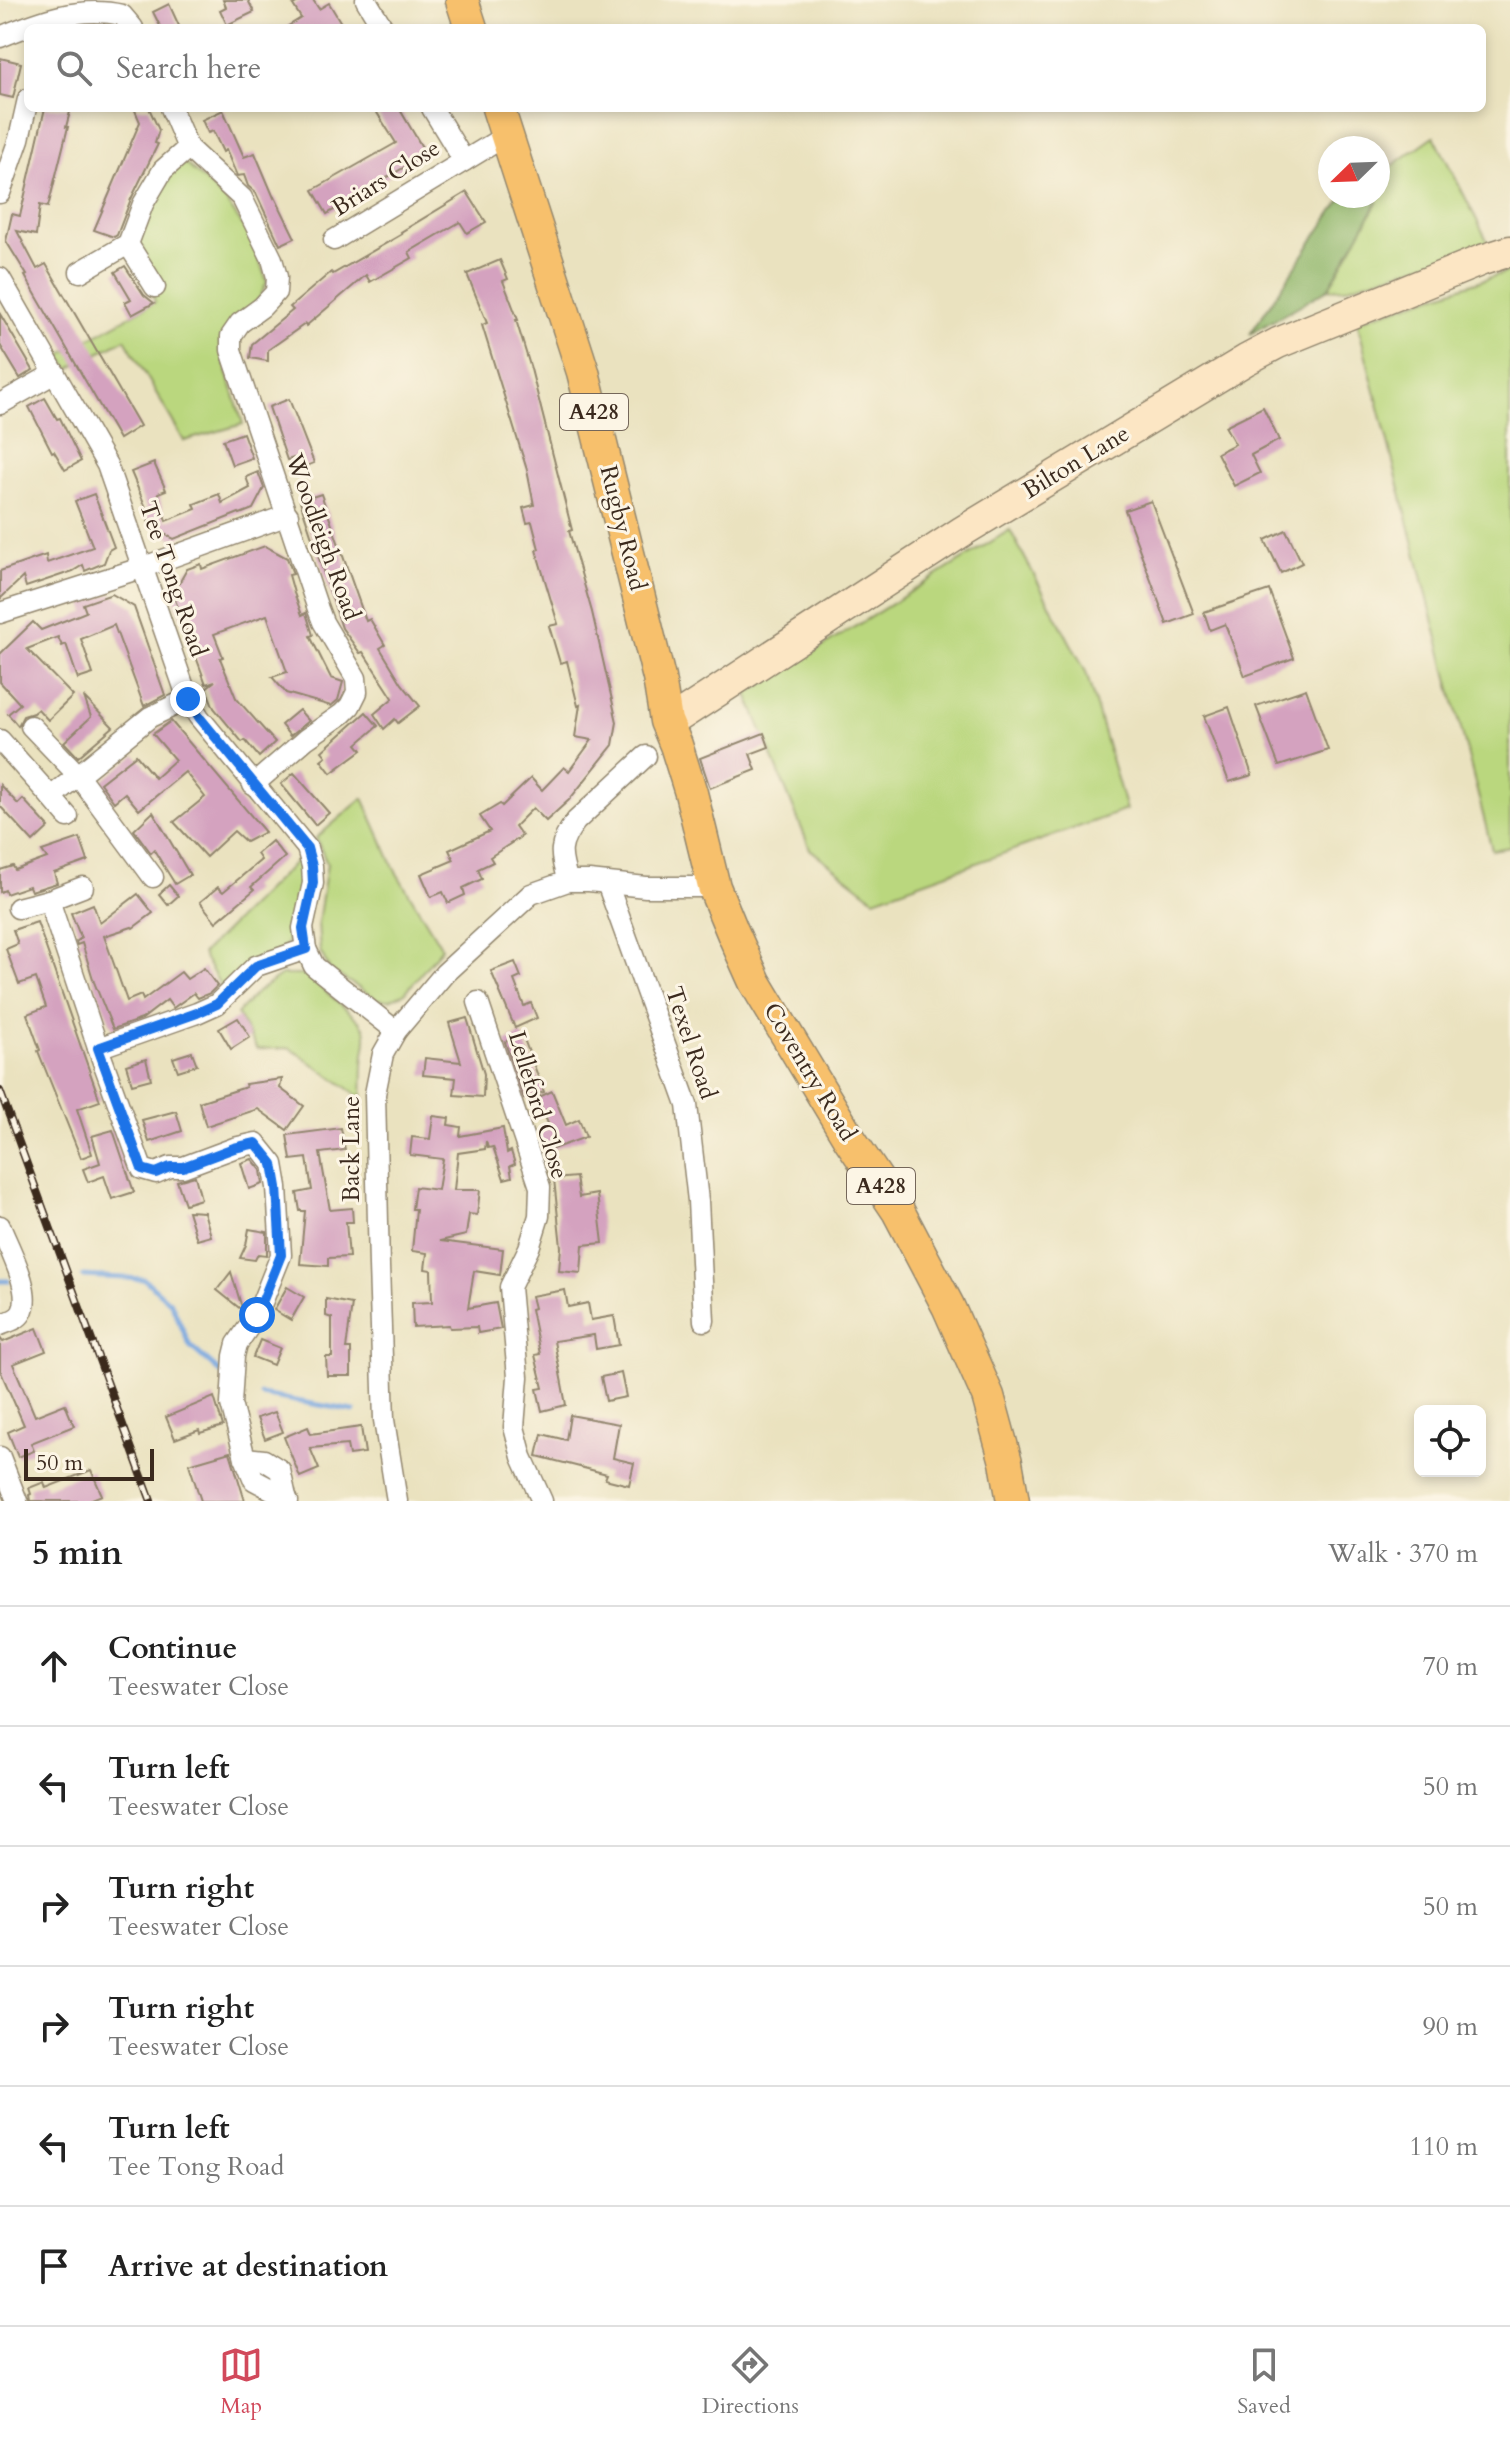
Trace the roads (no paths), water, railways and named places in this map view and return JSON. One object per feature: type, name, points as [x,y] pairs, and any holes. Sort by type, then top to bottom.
[{"type":"main road","points":[[462,0],[470,24]]},
{"type":"main road","name":"Rugby Road","points":[[503,122],[583,372],[659,678],[666,721]]},
{"type":"main road","name":"Coventry Road","points":[[666,721],[691,793],[714,887],[733,933],[755,982],[849,1138],[898,1211],[948,1306],[988,1396],[1013,1501]]},
{"type":"street","points":[[366,0],[381,24]]},
{"type":"street","points":[[37,24],[57,16],[100,12],[122,15],[130,24]]},
{"type":"street","points":[[0,37],[24,29]]},
{"type":"street","points":[[0,193],[25,112]]},
{"type":"street","points":[[80,272],[128,244],[143,204],[163,170],[188,148],[173,112]]},
{"type":"street","name":"Briars Close","points":[[434,112],[464,161]]},
{"type":"street","name":"Briars Close","points":[[334,240],[464,161],[503,122]]},
{"type":"street","name":"Woodleigh Road","points":[[188,148],[242,198],[272,259],[277,277],[276,292],[240,323],[231,336],[233,360],[323,622],[356,678],[357,692],[350,706],[253,785]]},
{"type":"street","points":[[128,244],[155,287]]},
{"type":"street","name":"Bilton Lane","points":[[666,721],[678,717],[976,523],[1246,360],[1293,337],[1510,251]]},
{"type":"street","name":"Tee Tong Road","points":[[0,278],[107,465],[188,699],[253,785],[307,848],[313,883],[303,928],[306,949]]},
{"type":"street","points":[[0,404],[55,373]]},
{"type":"street","points":[[0,613],[141,568],[288,515]]},
{"type":"street","points":[[51,797],[150,717],[188,699]]},
{"type":"street","points":[[31,726],[77,774],[153,877]]},
{"type":"street","points":[[0,740],[68,817]]},
{"type":"street","points":[[568,881],[560,858],[568,832],[646,756]]},
{"type":"street","name":"Back Lane","points":[[397,1501],[384,1420],[375,1094],[383,1054],[396,1031],[445,973],[531,894],[568,881],[646,887],[714,887]]},
{"type":"street","name":"Texel Road","points":[[607,883],[687,1105],[698,1201],[704,1321]]},
{"type":"street","points":[[18,908],[83,887]]},
{"type":"street","points":[[49,900],[142,1169],[156,1173],[170,1167],[183,1167],[256,1143],[273,1164],[281,1255],[257,1315],[237,1344],[231,1404],[254,1480],[287,1499]]},
{"type":"street","points":[[98,1048],[217,1004],[256,966],[306,949],[314,966],[396,1031]]},
{"type":"street","name":"Lelleford Close","points":[[478,1002],[540,1187],[539,1216],[529,1248],[510,1287],[518,1377],[514,1427],[522,1457],[542,1501]]},
{"type":"street","points":[[0,1226],[24,1285],[25,1300],[23,1311],[17,1318],[0,1325]]},
{"type":"street","points":[[0,1457],[17,1501]]},
{"type":"waterway","points":[[83,1276],[144,1279],[171,1303],[190,1346],[221,1373]]},
{"type":"waterway","points":[[0,1281],[8,1281]]},
{"type":"waterway","points":[[261,1395],[354,1411]]},
{"type":"railway","points":[[0,1091],[151,1501]]}]
